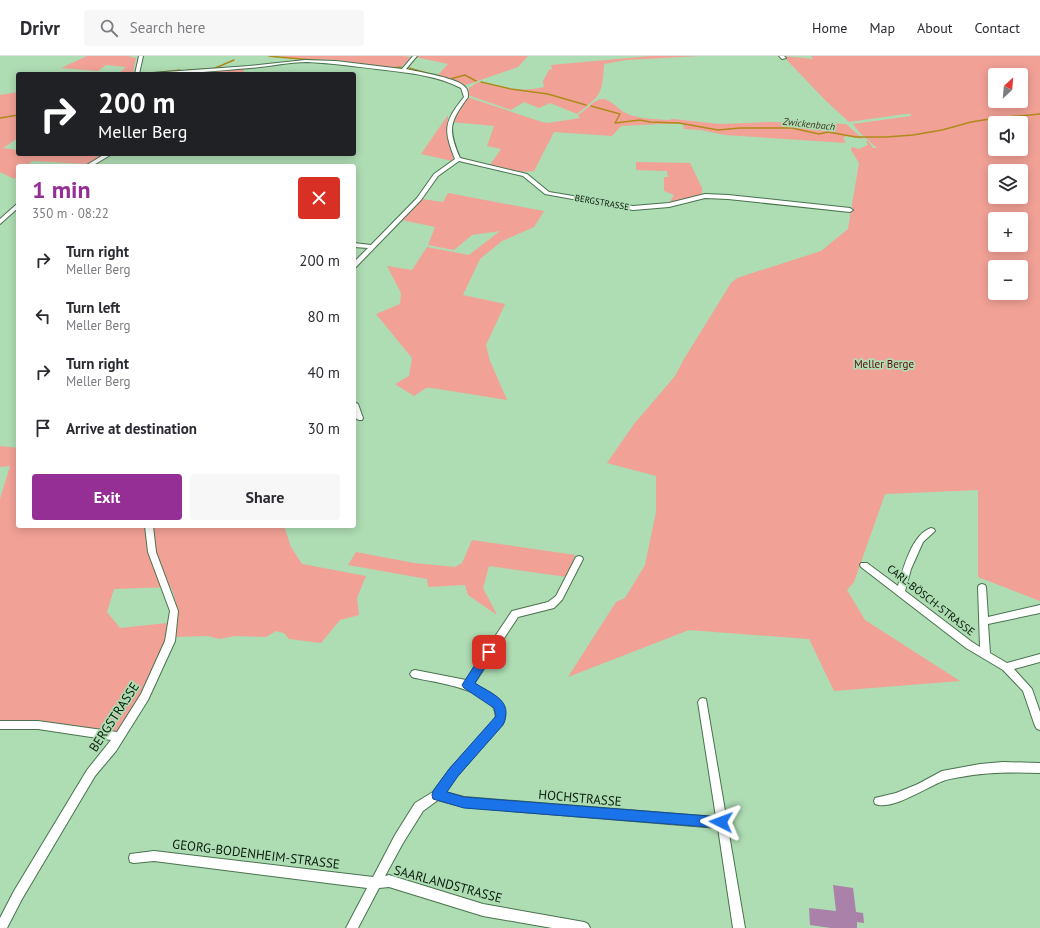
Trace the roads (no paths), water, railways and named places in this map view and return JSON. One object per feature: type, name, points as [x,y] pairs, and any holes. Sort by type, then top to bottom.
[{"type":"street","points":[[137,72],[141,56]]},
{"type":"street","points":[[403,70],[415,56]]},
{"type":"street","points":[[179,72],[305,61],[336,62],[403,70],[449,80],[465,89],[466,97],[452,114],[449,121],[449,136],[458,159],[436,175],[418,200],[356,264]]},
{"type":"street","points":[[92,164],[106,156]]},
{"type":"street","name":"BERGSTRASSE","points":[[458,159],[525,174],[542,191],[548,193],[633,208],[669,205],[705,196],[850,210]]},
{"type":"street","points":[[0,222],[16,207]]},
{"type":"street","points":[[356,245],[373,247]]},
{"type":"street","points":[[356,410],[359,418]]},
{"type":"street","name":"BERGSTRASSE","points":[[1,928],[22,888],[91,773],[112,748],[145,697],[170,641],[174,611],[152,552],[149,528]]},
{"type":"street","points":[[901,591],[906,569],[920,540],[931,531]]},
{"type":"street","points":[[468,685],[515,614],[551,605],[559,598],[579,559]]},
{"type":"street","name":"CARL-BÖSCH-STRASSE","points":[[864,565],[901,591],[943,626],[969,645],[985,653],[1006,667],[1027,689],[1036,705],[1040,726]]},
{"type":"street","name":"CARL-BÖSCH-STRASSE","points":[[982,587],[985,653]]},
{"type":"street","name":"CARL-BÖSCH-STRASSE","points":[[983,622],[1040,609]]},
{"type":"street","points":[[1006,667],[1040,658]]},
{"type":"street","points":[[352,928],[374,883],[419,806],[438,795],[454,772],[499,722],[502,716],[502,710],[498,704],[468,685],[415,674]]},
{"type":"street","points":[[703,702],[739,928]]},
{"type":"street","points":[[0,725],[38,725],[119,737]]},
{"type":"street","points":[[879,801],[896,798],[922,787],[942,776],[980,769],[1003,767],[1040,768]]},
{"type":"street","name":"HOCHSTRASSE","points":[[438,795],[464,802],[721,822]]},
{"type":"street","name":"GEORG-BODENHEIM-STRASSE","points":[[134,858],[154,856],[374,883]]},
{"type":"street","name":"SAARLANDSTRASSE","points":[[374,883],[389,881],[483,910],[584,928]]},
{"type":"waterway","name":"Zwickenbach","points":[[269,56],[374,66]]},
{"type":"waterway","name":"Zwickenbach","points":[[188,70],[213,69],[234,60]]},
{"type":"waterway","name":"Zwickenbach","points":[[392,68],[401,67]]},
{"type":"waterway","name":"Zwickenbach","points":[[409,68],[434,75]]},
{"type":"waterway","name":"Zwickenbach","points":[[162,72],[180,70]]},
{"type":"waterway","name":"Zwickenbach","points":[[450,79],[465,75],[476,81]]},
{"type":"waterway","name":"Zwickenbach","points":[[481,82],[511,89],[548,94],[586,105]]},
{"type":"waterway","name":"Zwickenbach","points":[[591,106],[620,114],[615,123],[640,120],[650,122],[679,123],[718,130],[740,128],[792,128],[819,134],[828,132],[856,137],[913,135],[942,130],[971,122],[1040,114]]},
{"type":"waterway","name":"Zwickenbach","points":[[0,118],[16,115]]},
{"type":"park label","name":"Meller Berge","points":[[884,364]]}]
